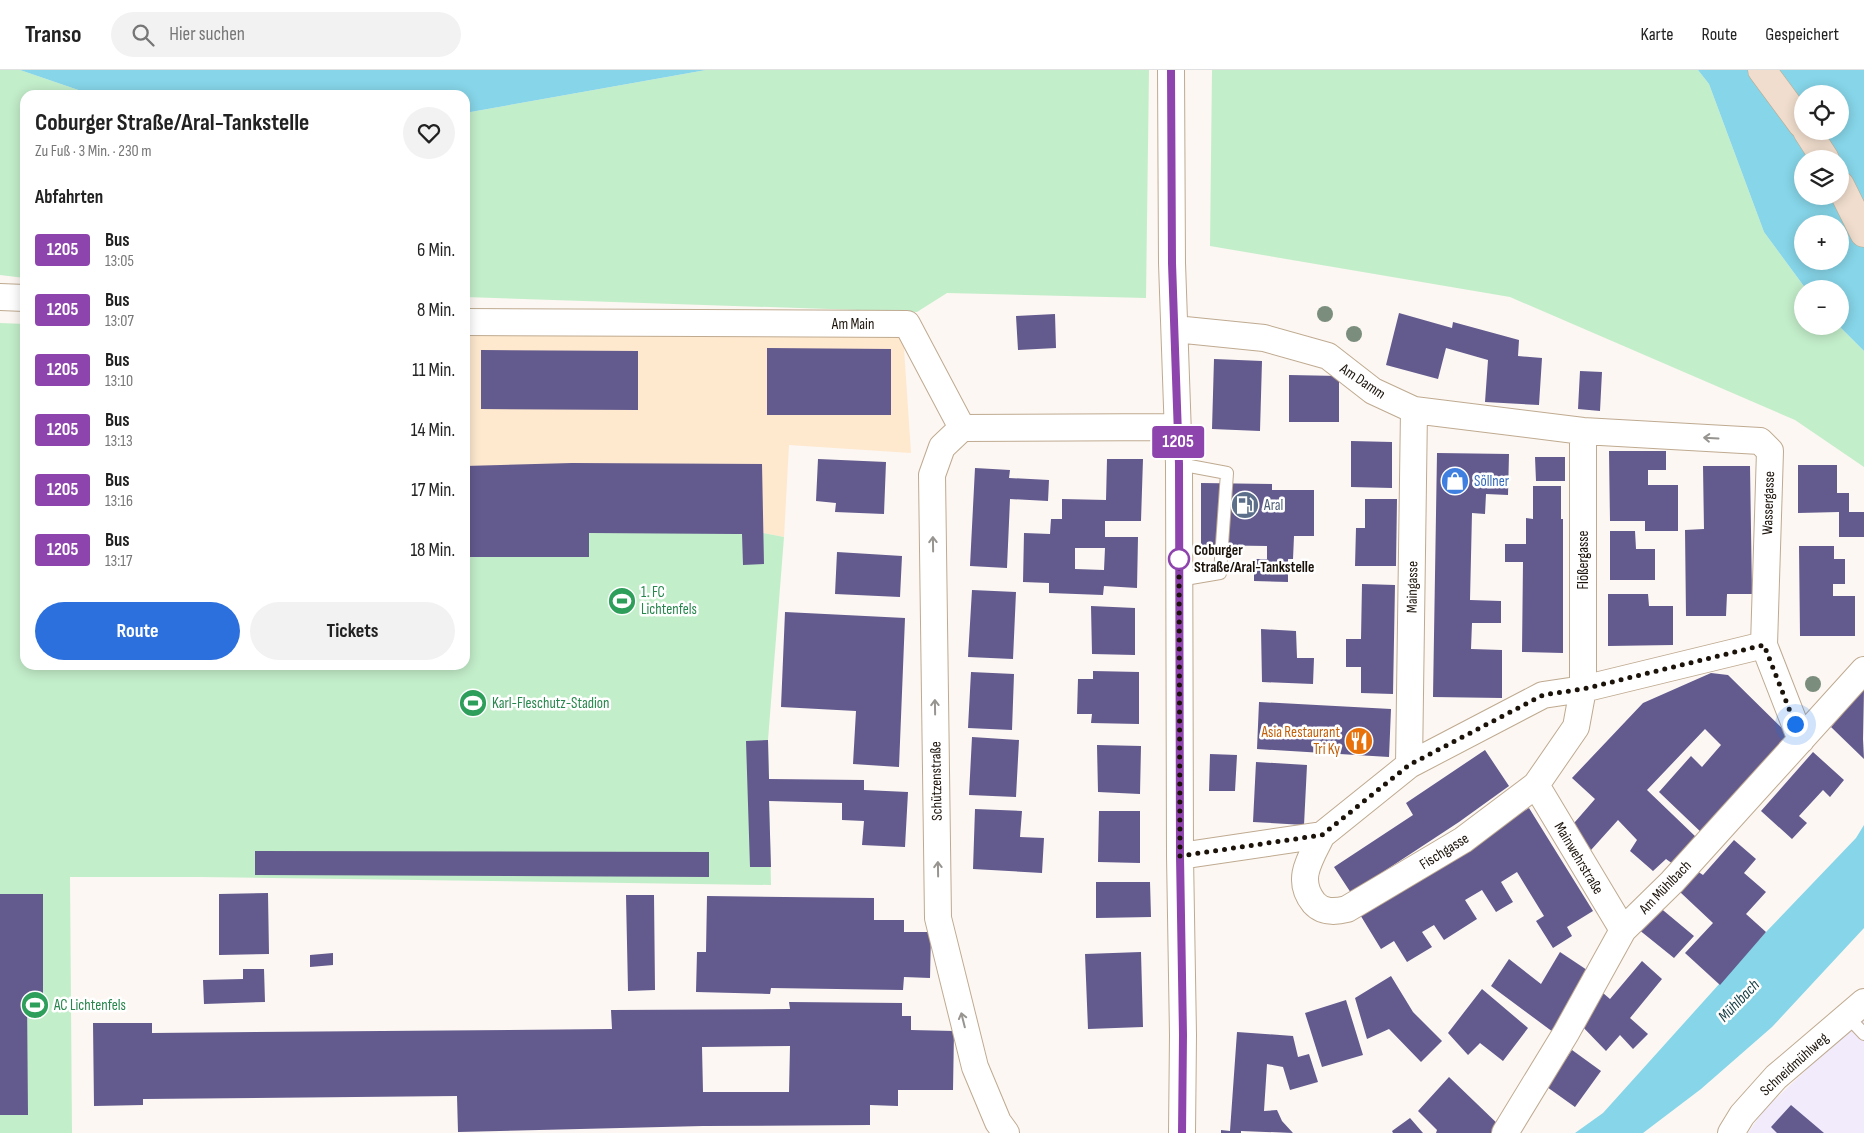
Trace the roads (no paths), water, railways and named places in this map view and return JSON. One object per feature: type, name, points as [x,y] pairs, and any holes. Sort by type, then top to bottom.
[{"type":"street","points":[[1171,70],[1172,263],[1179,464],[1182,1133]]},
{"type":"street","points":[[1762,70],[1794,113]]},
{"type":"street","points":[[1849,203],[1864,233]]},
{"type":"street","points":[[0,297],[20,298]]},
{"type":"street","name":"Am Main","points":[[470,322],[906,324],[962,428]]},
{"type":"street","name":"Am Damm","points":[[1175,329],[1264,338],[1328,356],[1374,391],[1414,410],[1583,431]]},
{"type":"street","name":"Maingasse","points":[[1409,765],[1414,410]]},
{"type":"street","points":[[962,428],[1178,427]]},
{"type":"street","name":"Schützenstraße","points":[[962,428],[942,447],[932,475],[938,918],[975,1067],[998,1122],[1006,1133]]},
{"type":"street","name":"Wassergasse","points":[[1583,431],[1760,441],[1770,451],[1764,645],[1801,740]]},
{"type":"street","name":"Flößergasse","points":[[1583,431],[1583,689]]},
{"type":"street","name":"Fischgasse","points":[[1583,689],[1576,727],[1536,785],[1463,840],[1356,904],[1337,912],[1326,911],[1318,907],[1305,888],[1304,877],[1322,835],[1409,765],[1543,695],[1583,689],[1764,645]]},
{"type":"street","name":"Am Mühlbach","points":[[1505,1133],[1566,1033],[1623,930],[1672,882],[1864,670]]},
{"type":"street","name":"Mainwehrstraße","points":[[1536,785],[1623,930]]},
{"type":"street","points":[[1180,856],[1322,835]]},
{"type":"street","name":"Schneidmühlweg","points":[[1731,1133],[1742,1115],[1776,1077],[1859,1017]]},
{"type":"lane","points":[[1179,464],[1227,473],[1220,573],[1179,580]]},
{"type":"water","points":[[20,70],[706,70],[470,112],[470,90],[78,90]]},
{"type":"water","points":[[1698,70],[1864,70],[1864,351],[1848,335],[1849,280],[1799,280],[1764,232],[1709,84]]},
{"type":"water","name":"Mühlbach","points":[[1864,825],[1864,928],[1772,1027],[1701,1089],[1643,1133],[1575,1133],[1603,1113],[1766,932],[1856,838]]},
{"type":"place","name":"Söllner","points":[[1455,481]]},
{"type":"place","name":"Aral","points":[[1245,505]]},
{"type":"place","name":"Coburger Straße/Aral-Tankstelle","points":[[1179,559]]},
{"type":"place","name":"1. FC Lichtenfels","points":[[622,601]]},
{"type":"place","name":"Karl-Fleschutz-Stadion","points":[[473,703]]},
{"type":"place","name":"Asia Restaurant Tri Ky","points":[[1359,741]]},
{"type":"place","name":"AC Lichtenfels","points":[[35,1005]]}]
